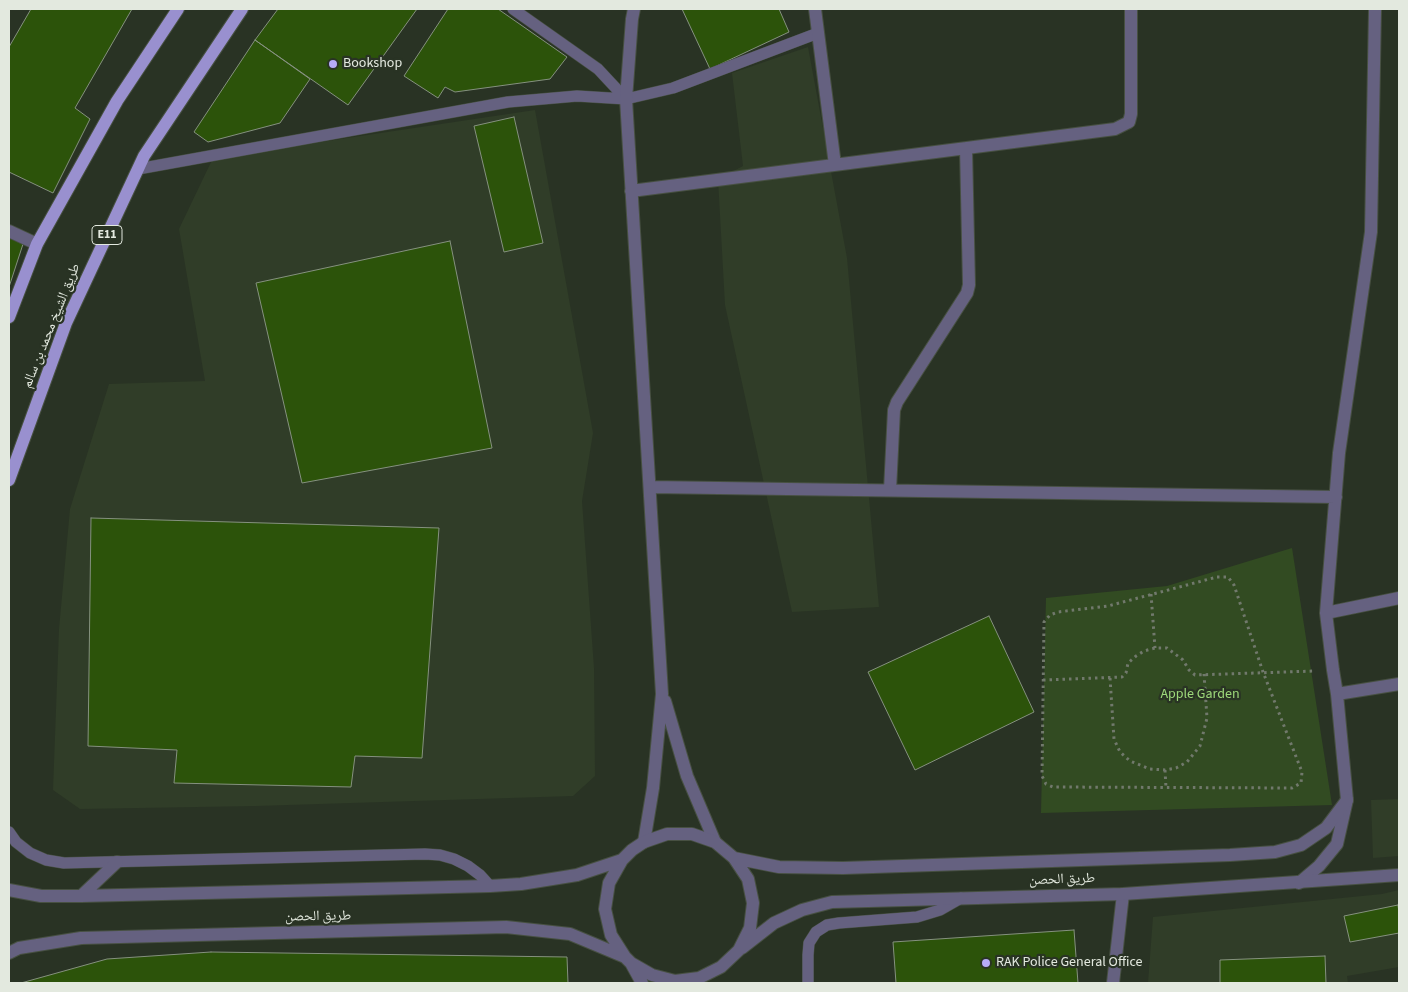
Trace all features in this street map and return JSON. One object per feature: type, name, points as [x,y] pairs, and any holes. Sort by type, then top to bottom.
[{"type":"main road","points":[[9,317],[37,244],[117,101],[178,9]]},
{"type":"main road","name":"طريق الشيخ محمد بن سالم","points":[[9,480],[66,323],[144,156],[242,9]]},
{"type":"street","points":[[634,9],[626,99],[662,694],[653,788],[644,842]]},
{"type":"street","points":[[815,9],[836,165]]},
{"type":"street","points":[[631,191],[1116,129],[1129,122],[1131,114],[1131,9]]},
{"type":"street","points":[[1300,883],[1319,866],[1337,844],[1347,800],[1337,694],[1326,613],[1340,453],[1371,232],[1375,9]]},
{"type":"street","points":[[890,490],[894,410],[897,402],[967,293],[969,285],[966,148]]},
{"type":"street","points":[[9,231],[37,244]]},
{"type":"street","points":[[650,487],[1336,497]]},
{"type":"street","points":[[1326,613],[1399,598]]},
{"type":"street","points":[[1337,694],[1399,684]]},
{"type":"street","points":[[662,694],[687,776],[715,842]]},
{"type":"street","name":"طريق الحصن","points":[[734,858],[779,867],[843,868],[1275,852],[1301,845],[1322,831],[1347,800]]},
{"type":"street","points":[[628,960],[652,975],[675,981],[699,978],[721,967],[739,950],[750,928],[753,903],[748,879],[734,858],[715,842],[692,834],[667,834],[644,842],[622,860],[609,883],[605,909],[610,935],[642,983]]},
{"type":"street","name":"طريق الحصن","points":[[9,890],[41,896],[81,896],[490,886],[522,884],[577,875],[622,860]]},
{"type":"street","points":[[81,896],[117,862]]},
{"type":"street","name":"طريق الحصن","points":[[739,950],[774,923],[802,910],[832,902],[1123,894],[1399,875]]},
{"type":"street","points":[[1113,983],[1123,894]]},
{"type":"street","name":"طريق الحصن","points":[[9,953],[19,948],[81,938],[506,927],[570,934],[628,960]]},
{"type":"street","points":[[716,983],[721,967]]},
{"type":"lane","points":[[513,9],[598,69],[626,99]]},
{"type":"lane","points":[[138,169],[508,102],[577,96],[626,99],[674,88],[818,33]]},
{"type":"lane","points":[[9,832],[16,842],[30,853],[46,860],[64,863],[440,855],[461,862],[480,875],[490,886]]},
{"type":"lane","points":[[808,983],[809,942],[816,932],[827,926],[839,923],[917,917],[940,910],[961,898]]},
{"type":"path","points":[[1217,577],[1228,577],[1234,585],[1263,672],[1302,772],[1301,783],[1292,788],[1053,787],[1046,784],[1042,776],[1044,622],[1050,615],[1058,612],[1108,606],[1217,577]]},
{"type":"path","points":[[1151,594],[1155,648]]},
{"type":"path","points":[[1043,680],[1122,677],[1126,673],[1128,663],[1144,651],[1155,648],[1166,648],[1183,660],[1189,670],[1195,675],[1333,670]]},
{"type":"path","points":[[1110,678],[1114,738],[1120,752],[1130,761],[1150,769],[1165,770],[1176,768],[1186,762],[1200,746],[1207,718],[1204,674]]},
{"type":"path","points":[[1165,770],[1166,788]]},
{"type":"shaded area","points":[[808,47],[847,258],[879,607],[792,612],[725,305],[718,179],[743,166],[732,73]]},
{"type":"shaded area","points":[[535,110],[593,433],[582,501],[594,668],[595,776],[573,796],[256,806],[80,809],[53,790],[59,629],[70,509],[109,384],[205,381],[179,229],[213,158]]},
{"type":"shaded area","points":[[1399,799],[1399,856],[1373,858],[1371,800]]},
{"type":"shaded area","points":[[1399,890],[1399,967],[1347,976],[1348,983],[1148,983],[1153,917],[1382,894]]},
{"type":"green space","name":"Apple Garden","points":[[1292,548],[1332,805],[1041,813],[1046,598],[1167,586]]},
{"type":"building","points":[[31,9],[132,9],[75,108],[90,119],[53,193],[9,172],[9,47]]},
{"type":"building","name":"Bookshop","points":[[278,9],[417,9],[348,105],[255,40]]},
{"type":"building","points":[[448,9],[498,9],[567,57],[550,79],[455,92],[445,87],[438,98],[404,76]]},
{"type":"building","points":[[682,9],[779,9],[789,32],[710,69]]},
{"type":"building","points":[[255,40],[310,79],[280,123],[208,142],[194,132]]},
{"type":"building","points":[[514,117],[543,243],[504,252],[474,126]]},
{"type":"building","points":[[9,235],[24,241],[9,287]]},
{"type":"building","points":[[450,241],[492,448],[302,483],[256,283]]},
{"type":"building","points":[[91,518],[439,528],[422,758],[355,756],[351,787],[174,783],[177,750],[88,746]]},
{"type":"building","points":[[989,616],[1034,712],[915,770],[868,672]]},
{"type":"building","points":[[1398,905],[1399,933],[1350,942],[1344,916]]},
{"type":"building","name":"RAK Police General Office","points":[[1074,930],[1078,983],[896,983],[893,942]]},
{"type":"building","points":[[211,952],[567,957],[568,983],[21,983],[107,959]]},
{"type":"building","points":[[1325,956],[1326,983],[1220,983],[1220,960]]},
{"type":"place","name":"Bookshop","points":[[333,64]]},
{"type":"place","name":"RAK Police General Office","points":[[986,963]]}]
